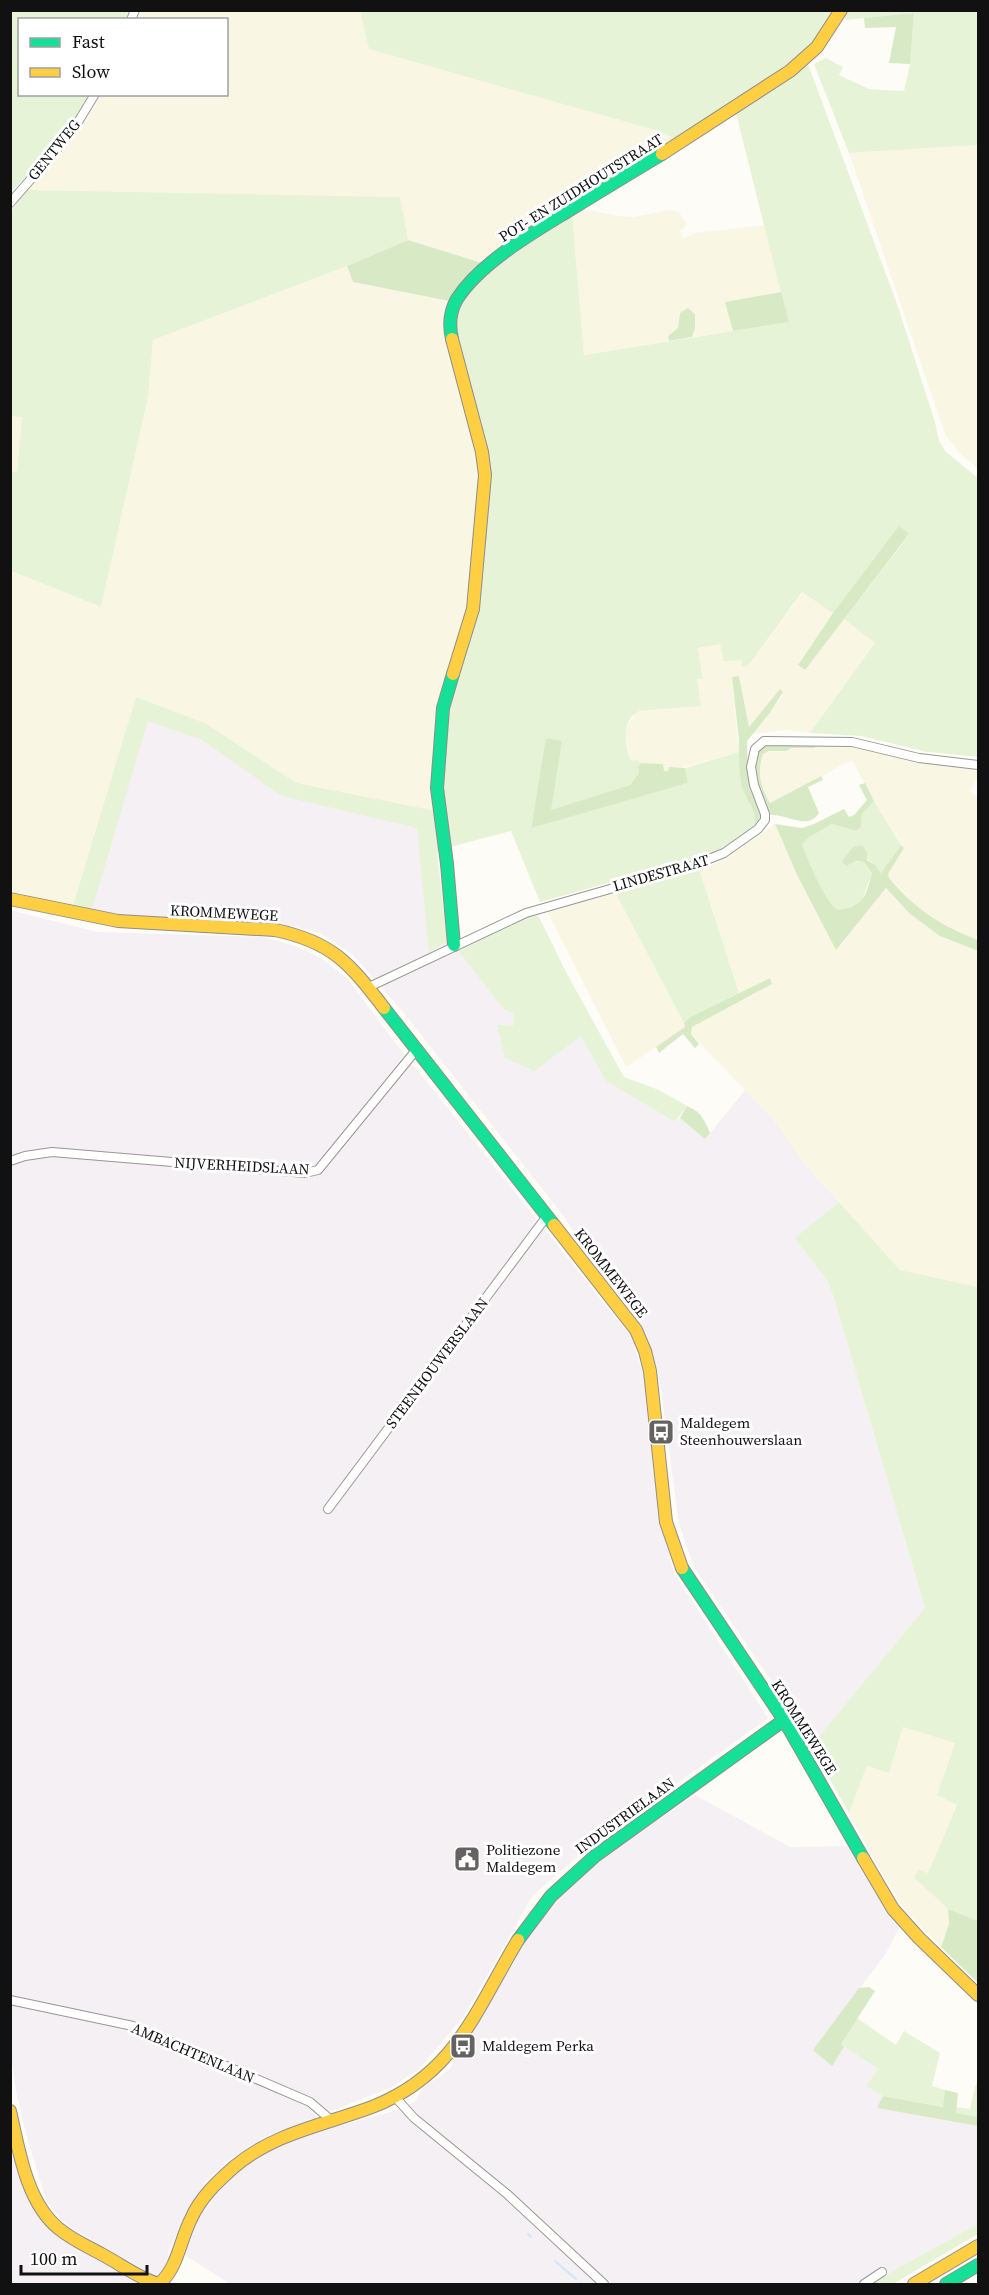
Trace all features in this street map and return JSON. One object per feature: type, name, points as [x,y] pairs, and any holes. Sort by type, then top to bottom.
[{"type":"main road","name":"POT- EN ZUIDHOUTSTRAAT","points":[[454,945],[437,788],[440,733],[443,708],[474,609],[485,475],[482,452],[453,346],[450,330],[452,311],[470,282],[521,240],[668,150],[790,71],[817,47],[842,10]]},
{"type":"main road","name":"KROMMEWEGE","points":[[10,899],[118,921],[275,930],[291,933],[319,943],[353,968],[636,1330],[650,1371],[666,1522],[673,1547],[683,1569],[783,1720],[893,1909],[919,1938],[978,1995]]},
{"type":"main road","name":"INDUSTRIELAAN","points":[[163,2282],[192,2216],[224,2175],[248,2156],[273,2141],[375,2106],[395,2097],[427,2076],[453,2049],[537,1913],[566,1880],[600,1851],[783,1720]]},
{"type":"main road","points":[[10,2111],[27,2174],[40,2208],[52,2224],[73,2238],[163,2282]]},
{"type":"main road","points":[[914,2284],[978,2246]]},
{"type":"main road","points":[[946,2284],[978,2265]]},
{"type":"street","name":"GENTWEG","points":[[10,203],[72,132],[94,96]]},
{"type":"street","name":"LINDESTRAAT","points":[[369,987],[454,945],[533,910],[705,861],[735,846],[758,829],[765,820],[751,767],[755,749],[764,741],[852,742],[919,758],[978,765]]},
{"type":"street","name":"NIJVERHEIDSLAAN","points":[[10,1161],[52,1152],[305,1173],[318,1170],[417,1049]]},
{"type":"street","name":"STEENHOUWERSLAAN","points":[[328,1509],[547,1216]]},
{"type":"street","name":"AMBACHTENLAAN","points":[[10,2000],[133,2026],[310,2102],[331,2120]]},
{"type":"street","points":[[395,2097],[414,2118],[507,2194],[604,2284]]},
{"type":"street","points":[[864,2284],[882,2272]]},
{"type":"shaded area","points":[[141,11],[360,11],[370,49],[662,132],[675,139],[542,218],[482,263],[408,240],[399,197],[26,190],[80,130],[101,96],[228,96],[228,18],[138,18]]},
{"type":"shaded area","points":[[978,145],[978,469],[958,451],[945,434],[849,153]]},
{"type":"shaded area","points":[[582,209],[634,217],[669,210],[679,212],[687,224],[680,232],[683,238],[696,233],[764,225],[781,292],[726,302],[733,331],[692,337],[695,328],[680,313],[678,329],[668,336],[669,341],[584,355],[572,213]]},
{"type":"shaded area","points":[[347,266],[353,282],[449,301],[443,322],[446,345],[465,403],[476,457],[479,483],[468,597],[462,633],[436,707],[432,754],[435,811],[296,783],[205,723],[136,697],[72,909],[11,890],[10,571],[101,607],[148,397],[153,340]]},
{"type":"shaded area","points":[[11,416],[22,416],[17,472],[11,471]]},
{"type":"shaded area","points":[[803,592],[833,613],[798,664],[805,669],[844,619],[876,643],[810,733],[787,730],[752,734],[783,695],[780,690],[749,727],[739,676],[732,677],[739,752],[669,771],[663,771],[648,763],[641,763],[637,759],[633,761],[630,759],[625,731],[636,712],[701,706],[697,679],[703,678],[698,648],[720,644],[748,666]]},
{"type":"shaded area","points":[[136,697],[435,811],[441,851],[437,852],[447,942],[456,948],[504,1010],[514,1012],[513,1026],[498,1024],[534,1070],[581,1035],[606,1081],[675,1122],[680,1118],[705,1139],[746,1089],[774,1120],[800,1158],[839,1202],[796,1238],[827,1280],[834,1298],[925,1608],[811,1746],[796,1717],[694,1567],[679,1524],[659,1375],[647,1334],[558,1209],[404,1013],[352,954],[320,933],[292,926],[138,919],[72,909]]},
{"type":"shaded area","points":[[815,744],[857,746],[925,762],[978,768],[978,777],[970,791],[978,797],[978,934],[975,939],[942,925],[925,914],[889,878],[888,874],[904,848],[874,801],[852,760],[770,803],[760,781],[759,770],[763,754],[769,751],[787,751],[790,748]]},
{"type":"shaded area","points":[[775,824],[797,875],[836,949],[886,888],[910,914],[940,936],[978,951],[978,1287],[900,1270],[800,1158],[774,1120],[691,1034],[692,1027],[772,984],[770,978],[739,993],[699,869],[717,863]]},
{"type":"shaded area","points":[[615,892],[686,1027],[626,1067],[548,913],[548,908]]},
{"type":"shaded area","points":[[10,910],[98,932],[263,937],[298,947],[322,959],[347,978],[390,1036],[631,1337],[644,1375],[661,1527],[675,1575],[768,1718],[590,1846],[533,1895],[464,2016],[419,2069],[390,2088],[264,2137],[227,2161],[204,2183],[169,2250],[161,2280],[61,2220],[46,2200],[25,2130],[11,2054]]},
{"type":"shaded area","points":[[903,1727],[955,1743],[937,1795],[957,1804],[928,1873],[914,1877],[948,1909],[949,1924],[941,1947],[906,1911],[849,1813],[867,1766],[889,1772]]},
{"type":"shaded area","points":[[695,1795],[790,1847],[850,1846],[875,1890],[900,1926],[885,1955],[813,2050],[831,2065],[844,2047],[878,2069],[866,2086],[883,2096],[878,2108],[978,2126],[978,2224],[873,2284],[230,2284],[180,2252],[197,2219],[233,2174],[272,2149],[305,2135],[398,2110],[416,2101],[422,2088],[449,2070],[544,1912],[584,1870]]},
{"type":"shaded area","points":[[10,2140],[30,2203],[46,2224],[145,2284],[11,2284]]},
{"type":"green space","points":[[11,11],[130,11],[126,18],[18,18],[18,96],[87,96],[67,131],[11,192]]},
{"type":"green space","points":[[360,11],[836,11],[819,39],[790,66],[675,139],[662,132],[369,49]]},
{"type":"green space","points":[[846,11],[978,11],[978,145],[849,153],[814,64],[826,58],[843,67],[839,75],[869,89],[904,91],[910,64],[914,13],[846,20],[843,16]]},
{"type":"green space","points":[[914,13],[910,64],[889,63],[896,27],[865,28],[864,18]]},
{"type":"green space","points":[[808,64],[897,304],[939,441],[946,452],[978,478],[978,757],[927,752],[861,736],[810,733],[875,643],[844,619],[909,535],[899,527],[833,613],[802,592],[748,666],[742,667],[742,660],[724,661],[720,644],[698,648],[703,679],[697,679],[701,706],[640,711],[634,714],[627,725],[626,739],[630,759],[633,761],[637,759],[641,763],[638,767],[639,773],[630,785],[550,811],[561,742],[547,738],[531,827],[688,783],[685,768],[739,752],[741,784],[757,817],[755,825],[748,831],[712,854],[540,902],[511,831],[450,847],[444,793],[444,739],[487,500],[456,338],[456,315],[463,299],[489,270],[523,244],[572,213],[584,355],[788,322],[736,113]]},
{"type":"green space","points":[[26,190],[400,197],[408,240],[347,266],[153,340],[148,397],[101,607],[11,571],[10,471],[17,472],[22,417],[11,416],[11,211]]},
{"type":"green space","points":[[408,240],[482,263],[466,277],[449,301],[353,282],[347,266]]},
{"type":"green space","points":[[781,292],[789,322],[733,331],[725,302]]},
{"type":"green space","points":[[688,308],[695,314],[695,328],[692,337],[669,341],[668,336],[678,328],[680,313]]},
{"type":"green space","points":[[899,526],[909,534],[805,670],[798,665],[833,613]]},
{"type":"green space","points":[[739,676],[749,727],[780,689],[783,692],[747,741],[750,789],[762,812],[758,826],[755,825],[753,809],[741,784],[732,677]]},
{"type":"green space","points":[[136,697],[205,723],[296,783],[435,811],[441,851],[437,852],[447,942],[429,952],[417,828],[282,796],[202,740],[148,721],[93,906],[88,912],[72,909]]},
{"type":"green space","points":[[546,738],[562,741],[551,810],[630,785],[639,773],[638,767],[641,763],[663,764],[664,771],[668,771],[669,767],[685,768],[688,783],[531,828]]},
{"type":"green space","points":[[768,743],[815,744],[815,748],[791,748],[787,751],[769,751],[763,754],[760,773],[764,791],[770,803],[821,776],[823,780],[808,787],[819,813],[809,821],[771,815],[762,798],[755,777],[755,756]]},
{"type":"green space","points":[[865,783],[874,801],[862,814],[861,827],[856,831],[832,824],[802,844],[827,898],[840,910],[857,903],[866,894],[872,873],[864,862],[856,861],[846,866],[842,861],[853,847],[862,845],[867,852],[867,860],[881,873],[901,845],[904,848],[888,874],[889,878],[909,899],[929,915],[952,929],[978,940],[978,951],[940,936],[910,914],[886,888],[836,950],[797,875],[775,824],[802,828],[844,809],[849,817],[854,815],[867,800],[859,785]]},
{"type":"green space","points":[[874,801],[901,845],[881,873],[853,847],[842,861],[864,862],[872,873],[862,900],[840,910],[829,901],[823,892],[802,844],[832,824],[856,831],[861,827],[862,814]]},
{"type":"green space","points":[[699,869],[739,993],[690,1017],[684,1023],[615,892]]},
{"type":"green space","points":[[531,914],[539,917],[567,974],[624,1077],[659,1090],[687,1106],[675,1122],[606,1081],[581,1036],[534,1071],[505,1058],[497,1024],[513,1026],[514,1013],[504,1010],[456,948]]},
{"type":"green space","points":[[770,978],[772,984],[692,1027],[691,1034],[699,1044],[695,1048],[683,1034],[659,1053],[656,1047],[685,1027],[684,1023],[690,1017]]},
{"type":"green space","points":[[687,1106],[699,1113],[704,1120],[710,1133],[705,1139],[680,1118]]},
{"type":"green space","points":[[839,1202],[900,1270],[978,1287],[978,1921],[948,1909],[914,1877],[919,1870],[928,1873],[957,1805],[937,1795],[955,1743],[903,1727],[889,1773],[867,1766],[849,1813],[811,1746],[925,1608],[834,1298],[827,1280],[795,1238]]},
{"type":"green space","points":[[948,1909],[978,1921],[978,1983],[941,1947],[949,1924]]},
{"type":"green space","points":[[869,1987],[875,1991],[841,2044],[844,2047],[832,2066],[813,2050],[859,1988]]},
{"type":"green space","points":[[857,2018],[896,2045],[904,2031],[940,2053],[932,2086],[945,2090],[944,2107],[883,2096],[866,2086],[878,2069],[840,2044]]},
{"type":"green space","points":[[978,2081],[978,2117],[955,2113],[956,2107],[970,2109]]},
{"type":"green space","points":[[945,2090],[958,2093],[956,2113],[978,2117],[978,2126],[877,2108],[883,2096],[943,2107]]},
{"type":"green space","points":[[978,2224],[978,2234],[893,2284],[873,2284],[889,2273]]},
{"type":"waterway","points":[[512,1962],[533,1928]]},
{"type":"waterway","points":[[528,2234],[531,2237]]},
{"type":"waterway","points":[[555,2261],[576,2279]]},
{"type":"traffic: fast","points":[[452,339],[453,308],[457,299],[479,273],[523,239],[662,154]]},
{"type":"traffic: fast","points":[[453,674],[443,708],[437,788],[454,945]]},
{"type":"traffic: fast","points":[[384,1008],[554,1225]]},
{"type":"traffic: fast","points":[[682,1568],[784,1720],[863,1858]]},
{"type":"traffic: fast","points":[[518,1940],[551,1896],[595,1856],[784,1720]]},
{"type":"traffic: fast","points":[[946,2284],[978,2265]]},
{"type":"traffic: slow","points":[[662,154],[790,71],[817,47],[841,10]]},
{"type":"traffic: slow","points":[[452,339],[482,452],[485,475],[473,609],[453,674]]},
{"type":"traffic: slow","points":[[10,899],[118,921],[275,930],[295,935],[326,948],[338,957],[361,979],[384,1008]]},
{"type":"traffic: slow","points":[[554,1225],[636,1330],[645,1351],[650,1371],[666,1522],[682,1568]]},
{"type":"traffic: slow","points":[[863,1858],[893,1909],[919,1938],[978,1995]]},
{"type":"traffic: slow","points":[[159,2284],[175,2262],[187,2227],[199,2204],[215,2185],[249,2155],[300,2131],[372,2107],[400,2094],[444,2059],[475,2015],[518,1940]]},
{"type":"traffic: slow","points":[[10,2111],[25,2174],[38,2204],[47,2217],[75,2240],[158,2284]]},
{"type":"traffic: slow","points":[[914,2284],[978,2246]]},
{"type":"place","name":"Maldegem Steenhouwerslaan","points":[[661,1432]]},
{"type":"place","name":"Politiezone Maldegem","points":[[467,1859]]},
{"type":"place","name":"Maldegem Perka","points":[[463,2046]]}]
